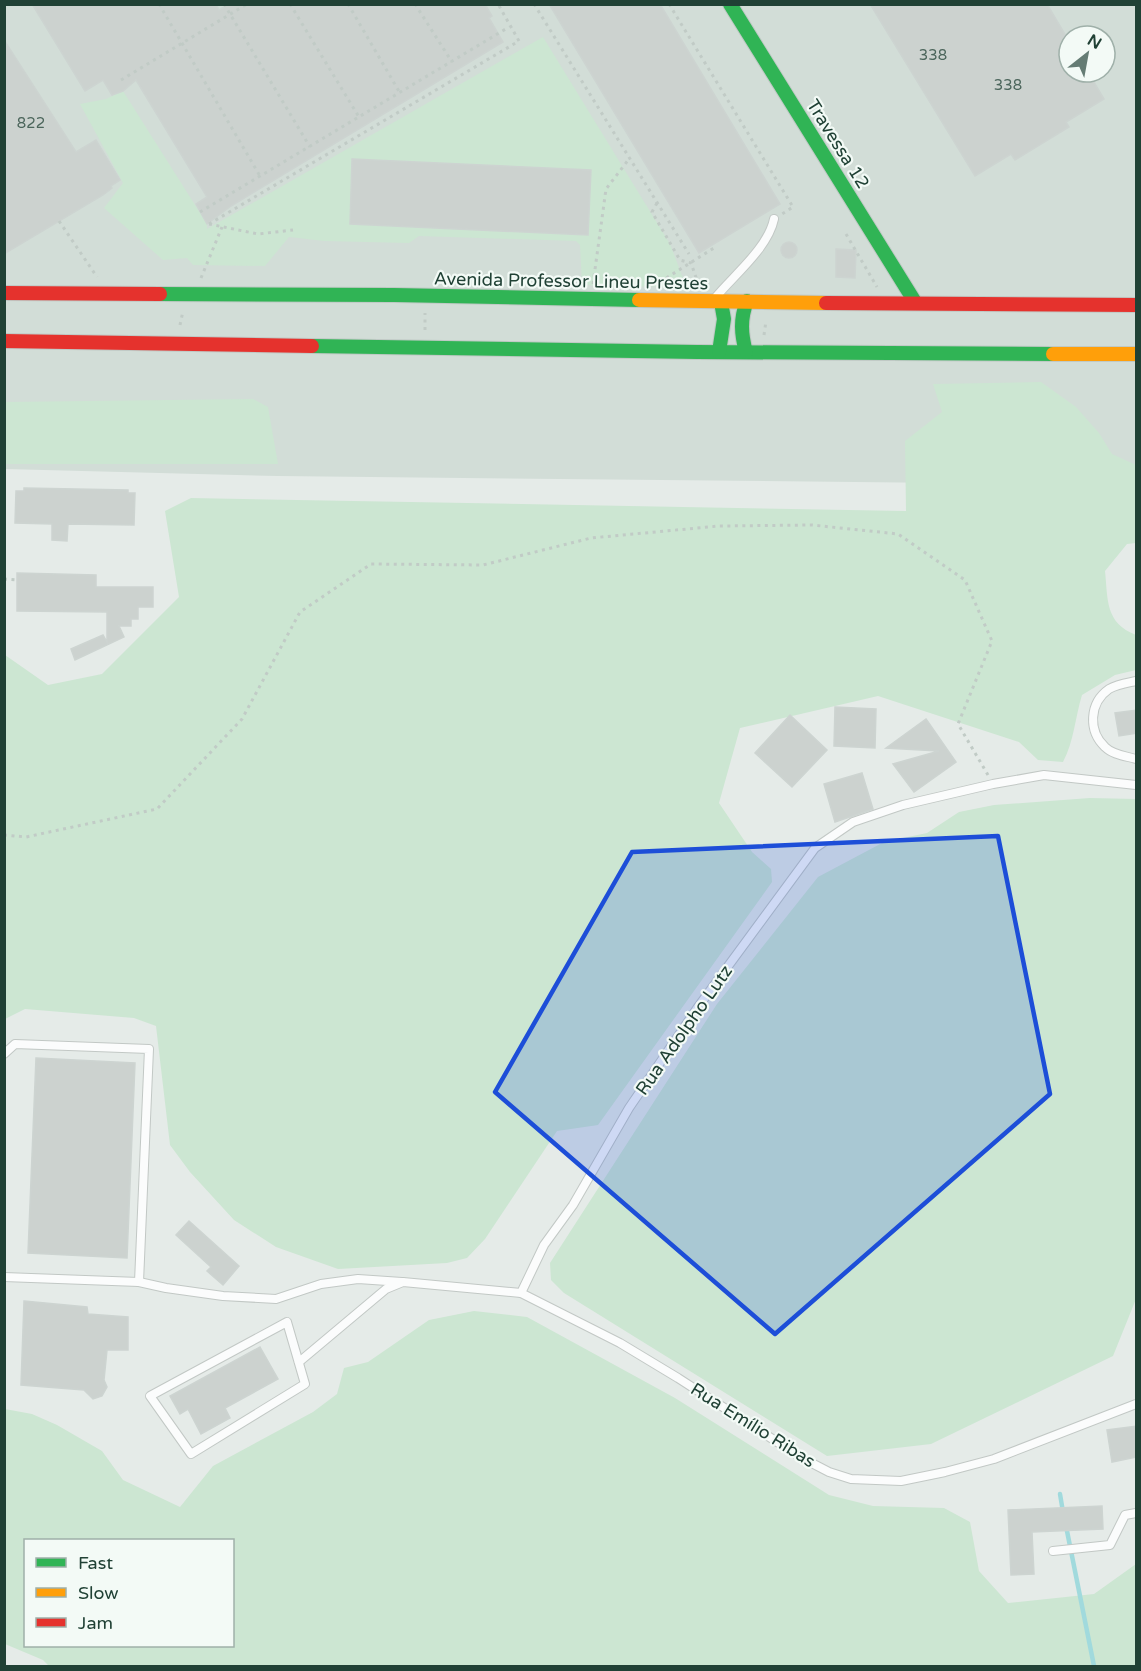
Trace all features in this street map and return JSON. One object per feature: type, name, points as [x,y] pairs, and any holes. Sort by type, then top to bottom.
[{"type":"main road","name":"Travessa 12","points":[[730,4],[915,302]]},
{"type":"main road","name":"Avenida Professor Lineu Prestes","points":[[4,293],[1137,305]]},
{"type":"main road","points":[[716,302],[724,319],[719,351]]},
{"type":"main road","points":[[746,352],[740,327],[747,302]]},
{"type":"main road","points":[[4,341],[746,352],[1137,354]]},
{"type":"lane","points":[[716,302],[762,245],[772,229],[774,219]]},
{"type":"lane","points":[[1137,681],[1121,684],[1109,690],[1099,699],[1093,712],[1093,725],[1096,736],[1107,748],[1118,754],[1137,759]]},
{"type":"lane","name":"Rua Adolpho Lutz","points":[[521,1293],[544,1245],[573,1205],[629,1108],[698,1007],[815,848],[852,822],[903,806],[993,784],[1044,775],[1137,784]]},
{"type":"lane","points":[[4,1054],[15,1044],[149,1049],[139,1282]]},
{"type":"lane","points":[[4,1277],[139,1282],[223,1296],[276,1299],[321,1284],[358,1279],[521,1293]]},
{"type":"lane","points":[[299,1362],[386,1289],[403,1282]]},
{"type":"lane","name":"Rua Emílio Ribas","points":[[521,1293],[620,1343],[802,1458],[829,1472],[851,1479],[902,1481],[945,1472],[994,1459],[1137,1404]]},
{"type":"lane","points":[[287,1322],[299,1362],[305,1384],[191,1454],[150,1396],[287,1322]]},
{"type":"lane","points":[[1053,1551],[1110,1545],[1125,1515],[1137,1513]]},
{"type":"path","points":[[159,4],[260,177]]},
{"type":"path","points":[[224,4],[309,147]]},
{"type":"path","points":[[121,80],[247,4]]},
{"type":"path","points":[[290,4],[359,117]]},
{"type":"path","points":[[348,4],[400,93]]},
{"type":"path","points":[[416,4],[452,62]]},
{"type":"path","points":[[293,230],[258,234],[208,224],[519,41],[498,4]]},
{"type":"path","points":[[534,4],[689,254]]},
{"type":"path","points":[[669,4],[793,207],[774,219]]},
{"type":"path","points":[[200,212],[509,27]]},
{"type":"path","points":[[590,299],[606,189],[629,159]]},
{"type":"path","points":[[657,203],[652,212],[680,260],[691,263]]},
{"type":"path","points":[[59,221],[108,294]]},
{"type":"path","points":[[176,343],[190,295],[222,227]]},
{"type":"path","points":[[846,234],[886,302]]},
{"type":"path","points":[[633,300],[717,246]]},
{"type":"path","points":[[424,346],[426,296]]},
{"type":"path","points":[[762,351],[769,301]]},
{"type":"path","points":[[4,835],[26,837],[157,809],[242,719],[300,612],[370,564],[483,565],[591,538],[719,526],[812,525],[898,534],[965,580],[992,641],[958,724],[993,784]]},
{"type":"path","points":[[4,579],[17,580]]},
{"type":"highlighted area","points":[[998,836],[1050,1094],[775,1334],[495,1092],[632,852]]},
{"type":"shaded area","points":[[5,5],[1136,5],[1136,485],[278,476],[5,469]]},
{"type":"green space","points":[[543,37],[670,244],[686,286],[604,287],[582,284],[580,245],[576,241],[419,236],[409,243],[324,241],[289,237],[265,266],[193,265],[187,258],[163,260],[104,208],[123,183],[80,104],[106,99],[123,91],[207,224],[207,229]]},
{"type":"green space","points":[[1041,382],[1076,407],[1099,433],[1112,454],[1136,465],[1136,543],[1127,544],[1105,571],[1108,601],[1113,617],[1118,624],[1136,635],[1136,670],[1115,675],[1082,695],[1072,738],[1063,762],[1038,760],[1019,742],[878,696],[740,728],[719,803],[752,852],[771,869],[772,882],[598,1125],[557,1131],[485,1239],[467,1258],[447,1263],[338,1269],[276,1247],[234,1220],[190,1172],[170,1145],[156,1026],[134,1018],[25,1009],[5,1019],[5,655],[48,685],[102,674],[179,597],[165,511],[191,498],[906,511],[905,441],[942,412],[933,384]]},
{"type":"green space","points":[[253,399],[268,407],[278,464],[5,464],[5,402]]},
{"type":"green space","points":[[1090,798],[1136,799],[1136,1299],[1113,1356],[931,1444],[827,1456],[564,1293],[551,1280],[550,1263],[717,1004],[818,877],[884,842],[927,833],[959,812],[994,805]]},
{"type":"green space","points":[[474,1311],[527,1317],[675,1398],[829,1495],[873,1506],[944,1508],[970,1522],[979,1571],[1008,1603],[1094,1594],[1136,1564],[1136,1666],[49,1666],[43,1660],[5,1644],[5,1409],[32,1414],[57,1425],[102,1451],[123,1480],[180,1507],[213,1466],[313,1412],[337,1394],[344,1368],[368,1362],[429,1320]]},
{"type":"building","points":[[32,4],[216,4],[219,10],[229,4],[485,4],[492,16],[489,18],[503,42],[231,206],[207,224],[196,204],[207,197],[136,80],[123,91],[112,95],[103,80],[85,91]]},
{"type":"building","points":[[549,4],[660,4],[780,204],[699,253]]},
{"type":"building","points":[[870,4],[1047,4],[1059,24],[1057,24],[1057,84],[1095,84],[1104,99],[1066,122],[1069,127],[1015,160],[1011,154],[975,176]]},
{"type":"building","points":[[4,40],[76,152],[96,140],[120,180],[103,195],[4,254]]},
{"type":"building","points":[[352,159],[591,170],[588,235],[350,224]]},
{"type":"building","points":[[789,242],[797,250],[789,258],[781,250]]},
{"type":"building","points":[[836,249],[856,250],[855,278],[836,277]]},
{"type":"building","points":[[24,488],[128,490],[128,493],[135,493],[134,525],[68,524],[67,541],[52,540],[52,524],[15,523],[16,491],[24,491]]},
{"type":"building","points":[[17,573],[96,575],[96,587],[153,587],[153,607],[138,607],[138,619],[131,619],[131,626],[119,626],[124,637],[75,660],[71,649],[103,635],[107,642],[107,612],[17,611]]},
{"type":"building","points":[[835,707],[876,709],[875,748],[834,746]]},
{"type":"building","points":[[1137,710],[1137,733],[1119,736],[1115,713]]},
{"type":"building","points":[[790,715],[827,750],[792,787],[755,753]]},
{"type":"building","points":[[926,719],[956,762],[914,792],[893,764],[939,751],[886,748]]},
{"type":"building","points":[[862,773],[873,809],[835,822],[824,784]]},
{"type":"building","points":[[36,1058],[135,1063],[127,1258],[28,1253]]},
{"type":"building","points":[[189,1221],[239,1266],[223,1285],[207,1271],[211,1267],[176,1235]]},
{"type":"building","points":[[24,1301],[87,1307],[88,1314],[128,1317],[128,1350],[107,1350],[104,1380],[107,1387],[102,1396],[93,1399],[84,1390],[21,1385]]},
{"type":"building","points":[[260,1347],[278,1379],[225,1408],[230,1418],[201,1434],[188,1409],[180,1414],[170,1396]]},
{"type":"building","points":[[1137,1426],[1137,1457],[1112,1462],[1107,1430]]},
{"type":"building","points":[[1102,1506],[1103,1529],[1032,1532],[1034,1574],[1011,1575],[1008,1510]]},
{"type":"waterway","points":[[1060,1494],[1063,1512]]},
{"type":"waterway","points":[[1066,1526],[1094,1666]]},
{"type":"traffic: fast","points":[[730,4],[915,302]]},
{"type":"traffic: fast","points":[[160,294],[394,295],[639,300]]},
{"type":"traffic: fast","points":[[746,352],[742,326],[747,301]]},
{"type":"traffic: fast","points":[[719,352],[724,319],[721,302]]},
{"type":"traffic: fast","points":[[312,346],[697,352],[1053,354]]},
{"type":"traffic: slow","points":[[639,300],[826,303]]},
{"type":"traffic: slow","points":[[1053,354],[1136,354]]},
{"type":"traffic: jam","points":[[4,293],[160,294]]},
{"type":"traffic: jam","points":[[826,303],[1136,305]]},
{"type":"traffic: jam","points":[[4,341],[312,346]]}]
